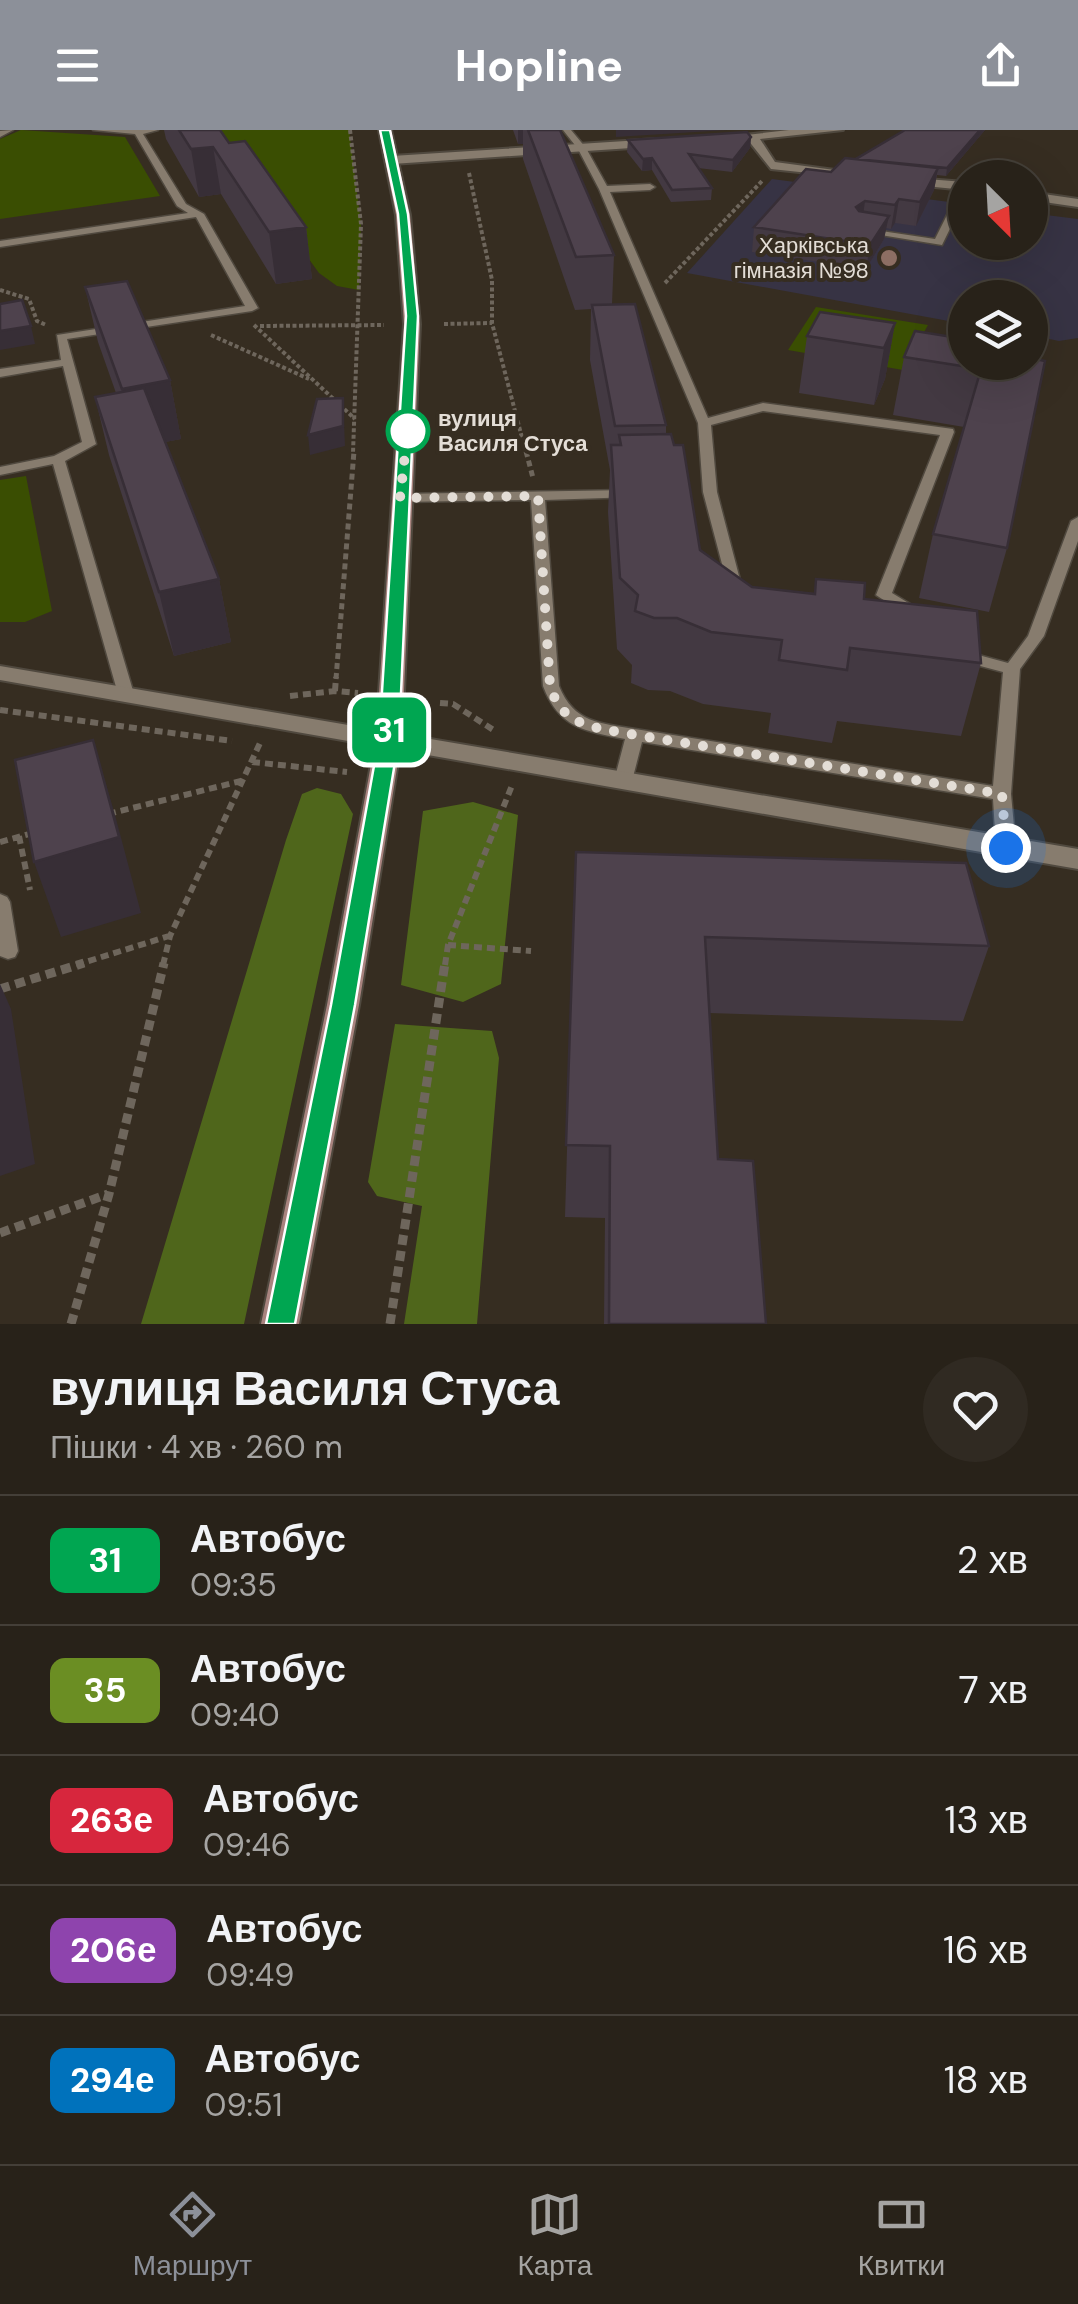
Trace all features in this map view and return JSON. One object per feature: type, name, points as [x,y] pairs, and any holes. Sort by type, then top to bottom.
[{"type":"main road","points":[[280,1324],[343,1005],[389,738],[412,316],[408,252],[385,130]]},
{"type":"street","points":[[695,141],[837,130]]},
{"type":"street","points":[[752,137],[770,165],[948,186]]},
{"type":"street","points":[[392,160],[676,142]]},
{"type":"street","points":[[1048,199],[1078,203]]},
{"type":"street","points":[[0,672],[1078,859]]},
{"type":"lane","points":[[0,134],[9,130]]},
{"type":"lane","points":[[97,130],[154,130]]},
{"type":"lane","points":[[567,130],[582,148],[604,189],[704,423],[710,492],[740,616]]},
{"type":"lane","points":[[0,470],[58,459],[88,444],[61,336],[252,308],[200,214],[182,206],[138,132]]},
{"type":"lane","points":[[604,189],[650,187]]},
{"type":"lane","points":[[0,244],[200,214]]},
{"type":"lane","points":[[861,232],[938,243],[948,223]]},
{"type":"lane","points":[[0,373],[68,362]]},
{"type":"lane","points":[[704,423],[763,407],[948,432],[884,595],[934,625]]},
{"type":"lane","points":[[58,459],[126,694]]},
{"type":"lane","points":[[691,492],[710,492]]},
{"type":"lane","points":[[400,498],[652,494]]},
{"type":"lane","points":[[538,496],[550,686],[556,706],[585,725],[1002,794]]},
{"type":"lane","points":[[1006,848],[1002,794],[1006,667],[1036,636],[1078,521]]},
{"type":"lane","points":[[950,635],[1006,667]]},
{"type":"lane","points":[[940,653],[1006,667]]},
{"type":"lane","points":[[623,781],[635,735]]},
{"type":"lane","points":[[0,902],[8,951]]},
{"type":"path","points":[[335,691],[356,419],[361,224],[350,130]]},
{"type":"path","points":[[466,156],[492,280],[492,323],[538,496]]},
{"type":"path","points":[[650,298],[768,175]]},
{"type":"path","points":[[0,290],[28,299],[37,321],[45,324]]},
{"type":"path","points":[[239,310],[356,419]]},
{"type":"path","points":[[168,320],[315,381]]},
{"type":"path","points":[[444,324],[492,323]]},
{"type":"path","points":[[239,326],[384,325]]},
{"type":"path","points":[[0,710],[261,741],[170,936],[109,1194],[72,1324]]},
{"type":"path","points":[[252,762],[347,772]]},
{"type":"path","points":[[94,818],[242,781]]},
{"type":"path","points":[[390,1324],[448,945],[514,782]]},
{"type":"path","points":[[0,842],[38,832]]},
{"type":"path","points":[[19,836],[30,890]]},
{"type":"path","points":[[0,989],[170,936]]},
{"type":"path","points":[[448,945],[531,951]]},
{"type":"path","points":[[0,1234],[109,1194]]},
{"type":"shaded area","name":"Харківська гімназія №98","points":[[772,179],[948,202],[948,260],[1048,260],[1048,215],[1078,219],[1078,338],[1048,339],[1048,280],[948,280],[948,321],[687,273]]},
{"type":"green space","points":[[21,130],[125,137],[160,196],[0,219],[0,139]]},
{"type":"green space","points":[[215,130],[349,130],[361,224],[359,290],[337,286],[319,273]]},
{"type":"green space","points":[[816,307],[928,325],[903,370],[788,350]]},
{"type":"green space","points":[[26,476],[52,611],[25,622],[0,622],[0,480]]},
{"type":"green space","points":[[317,788],[341,794],[353,814],[244,1324],[141,1324],[286,840],[302,794]]},
{"type":"green space","points":[[473,802],[518,815],[501,984],[463,1002],[401,985],[423,811]]},
{"type":"green space","points":[[395,1024],[492,1031],[499,1058],[477,1324],[404,1324],[422,1206],[377,1196],[368,1182]]},
{"type":"building","points":[[179,130],[220,130],[229,143],[245,141],[306,227],[269,232],[213,147],[191,149]]},
{"type":"building","points":[[528,130],[560,130],[614,255],[576,257]]},
{"type":"building","points":[[905,130],[980,130],[954,160],[948,160],[947,168],[856,159]]},
{"type":"building","points":[[747,132],[751,137],[733,160],[689,154],[712,188],[672,190],[652,158],[643,159],[628,140]]},
{"type":"building","points":[[845,158],[938,168],[920,202],[899,199],[895,205],[865,201],[856,207],[859,211],[889,216],[870,245],[754,227],[806,169],[831,172]]},
{"type":"building","points":[[127,281],[170,380],[122,389],[85,287]]},
{"type":"building","points":[[22,300],[31,326],[0,331],[0,304]]},
{"type":"building","points":[[635,304],[666,425],[615,426],[592,305]]},
{"type":"building","points":[[820,312],[895,323],[884,348],[807,336]]},
{"type":"building","points":[[915,331],[948,336],[948,364],[904,357]]},
{"type":"building","points":[[978,380],[1041,380],[1007,548],[933,534]]},
{"type":"building","points":[[144,388],[219,579],[159,592],[95,397]]},
{"type":"building","points":[[343,398],[343,426],[308,435],[317,399]]},
{"type":"building","points":[[671,434],[674,445],[683,445],[700,550],[752,587],[815,594],[816,579],[865,583],[864,599],[977,611],[981,663],[850,648],[847,670],[779,660],[782,640],[711,632],[677,618],[654,618],[635,611],[638,595],[620,578],[611,445],[621,445],[619,435]]},
{"type":"building","points":[[93,740],[119,837],[34,862],[15,760]]},
{"type":"building","points":[[576,852],[966,863],[989,946],[705,937],[718,1159],[753,1161],[766,1324],[609,1324],[610,1146],[566,1145]]},
{"type":"bus line","name":"31","points":[[280,1324],[343,1005],[389,738],[412,316],[403,214],[385,130]]},
{"type":"place","name":"Харківська гімназія №98","points":[[889,258]]},
{"type":"place","name":"вулиця Василя Стуса","points":[[408,431]]},
{"type":"route","points":[[408,431],[409,419],[400,498],[538,496],[550,686],[556,706],[568,716],[585,725],[635,735],[1002,794],[1006,848]]}]
